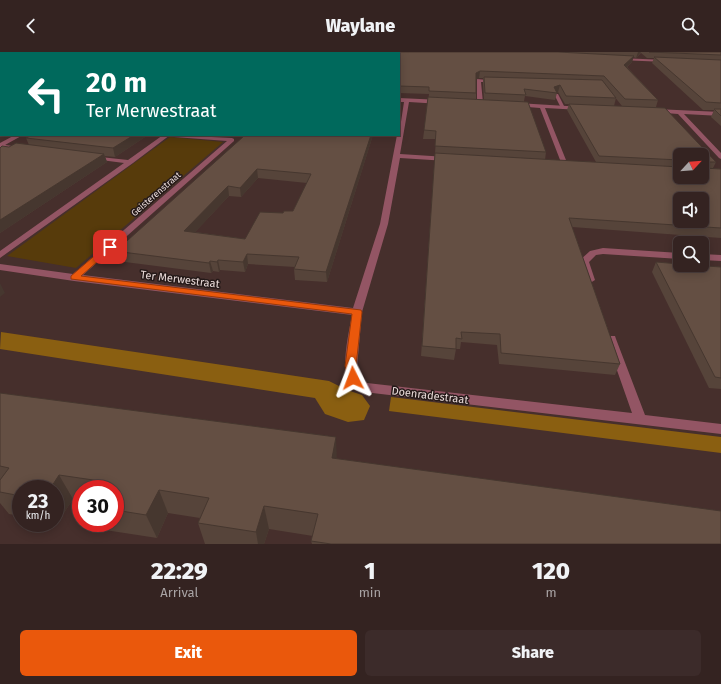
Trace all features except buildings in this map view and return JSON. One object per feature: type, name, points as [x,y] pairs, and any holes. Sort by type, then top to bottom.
[{"type":"street","points":[[611,58],[674,61]]},
{"type":"street","points":[[480,103],[479,80],[502,81]]},
{"type":"street","points":[[556,95],[563,107]]},
{"type":"street","points":[[403,100],[451,102]]},
{"type":"street","name":"Doenradestraat","points":[[400,128],[403,100]]},
{"type":"street","points":[[473,103],[488,104]]},
{"type":"street","points":[[511,105],[590,108]]},
{"type":"street","points":[[542,106],[565,165]]},
{"type":"street","points":[[650,111],[721,114]]},
{"type":"street","points":[[679,112],[721,157]]},
{"type":"street","points":[[0,145],[18,136]]},
{"type":"street","points":[[0,255],[166,136]]},
{"type":"street","name":"Geisterenstraat","points":[[74,278],[235,141],[184,136]]},
{"type":"street","name":"Doenradestraat","points":[[399,136],[397,156],[384,224],[357,312],[351,366],[353,378],[364,387],[721,429]]},
{"type":"street","points":[[0,145],[23,149]]},
{"type":"street","points":[[85,156],[131,162]]},
{"type":"street","points":[[397,156],[457,160]]},
{"type":"street","points":[[557,165],[572,166]]},
{"type":"street","points":[[593,288],[584,261],[593,253],[603,251],[673,256]]},
{"type":"street","points":[[709,257],[721,258]]},
{"type":"street","name":"Ter Merwestraat","points":[[0,267],[74,278],[357,312]]},
{"type":"street","points":[[607,330],[640,419]]},
{"type":"shaded area","points":[[170,137],[223,142],[76,268],[7,256]]},
{"type":"shaded area","points":[[1,332],[329,381],[347,390],[362,395],[370,406],[364,420],[348,422],[325,414],[315,398],[0,349]]},
{"type":"shaded area","points":[[391,397],[721,437],[721,453],[389,411]]},
{"type":"route","points":[[110,247],[74,278],[357,312],[351,366],[353,378]]}]
